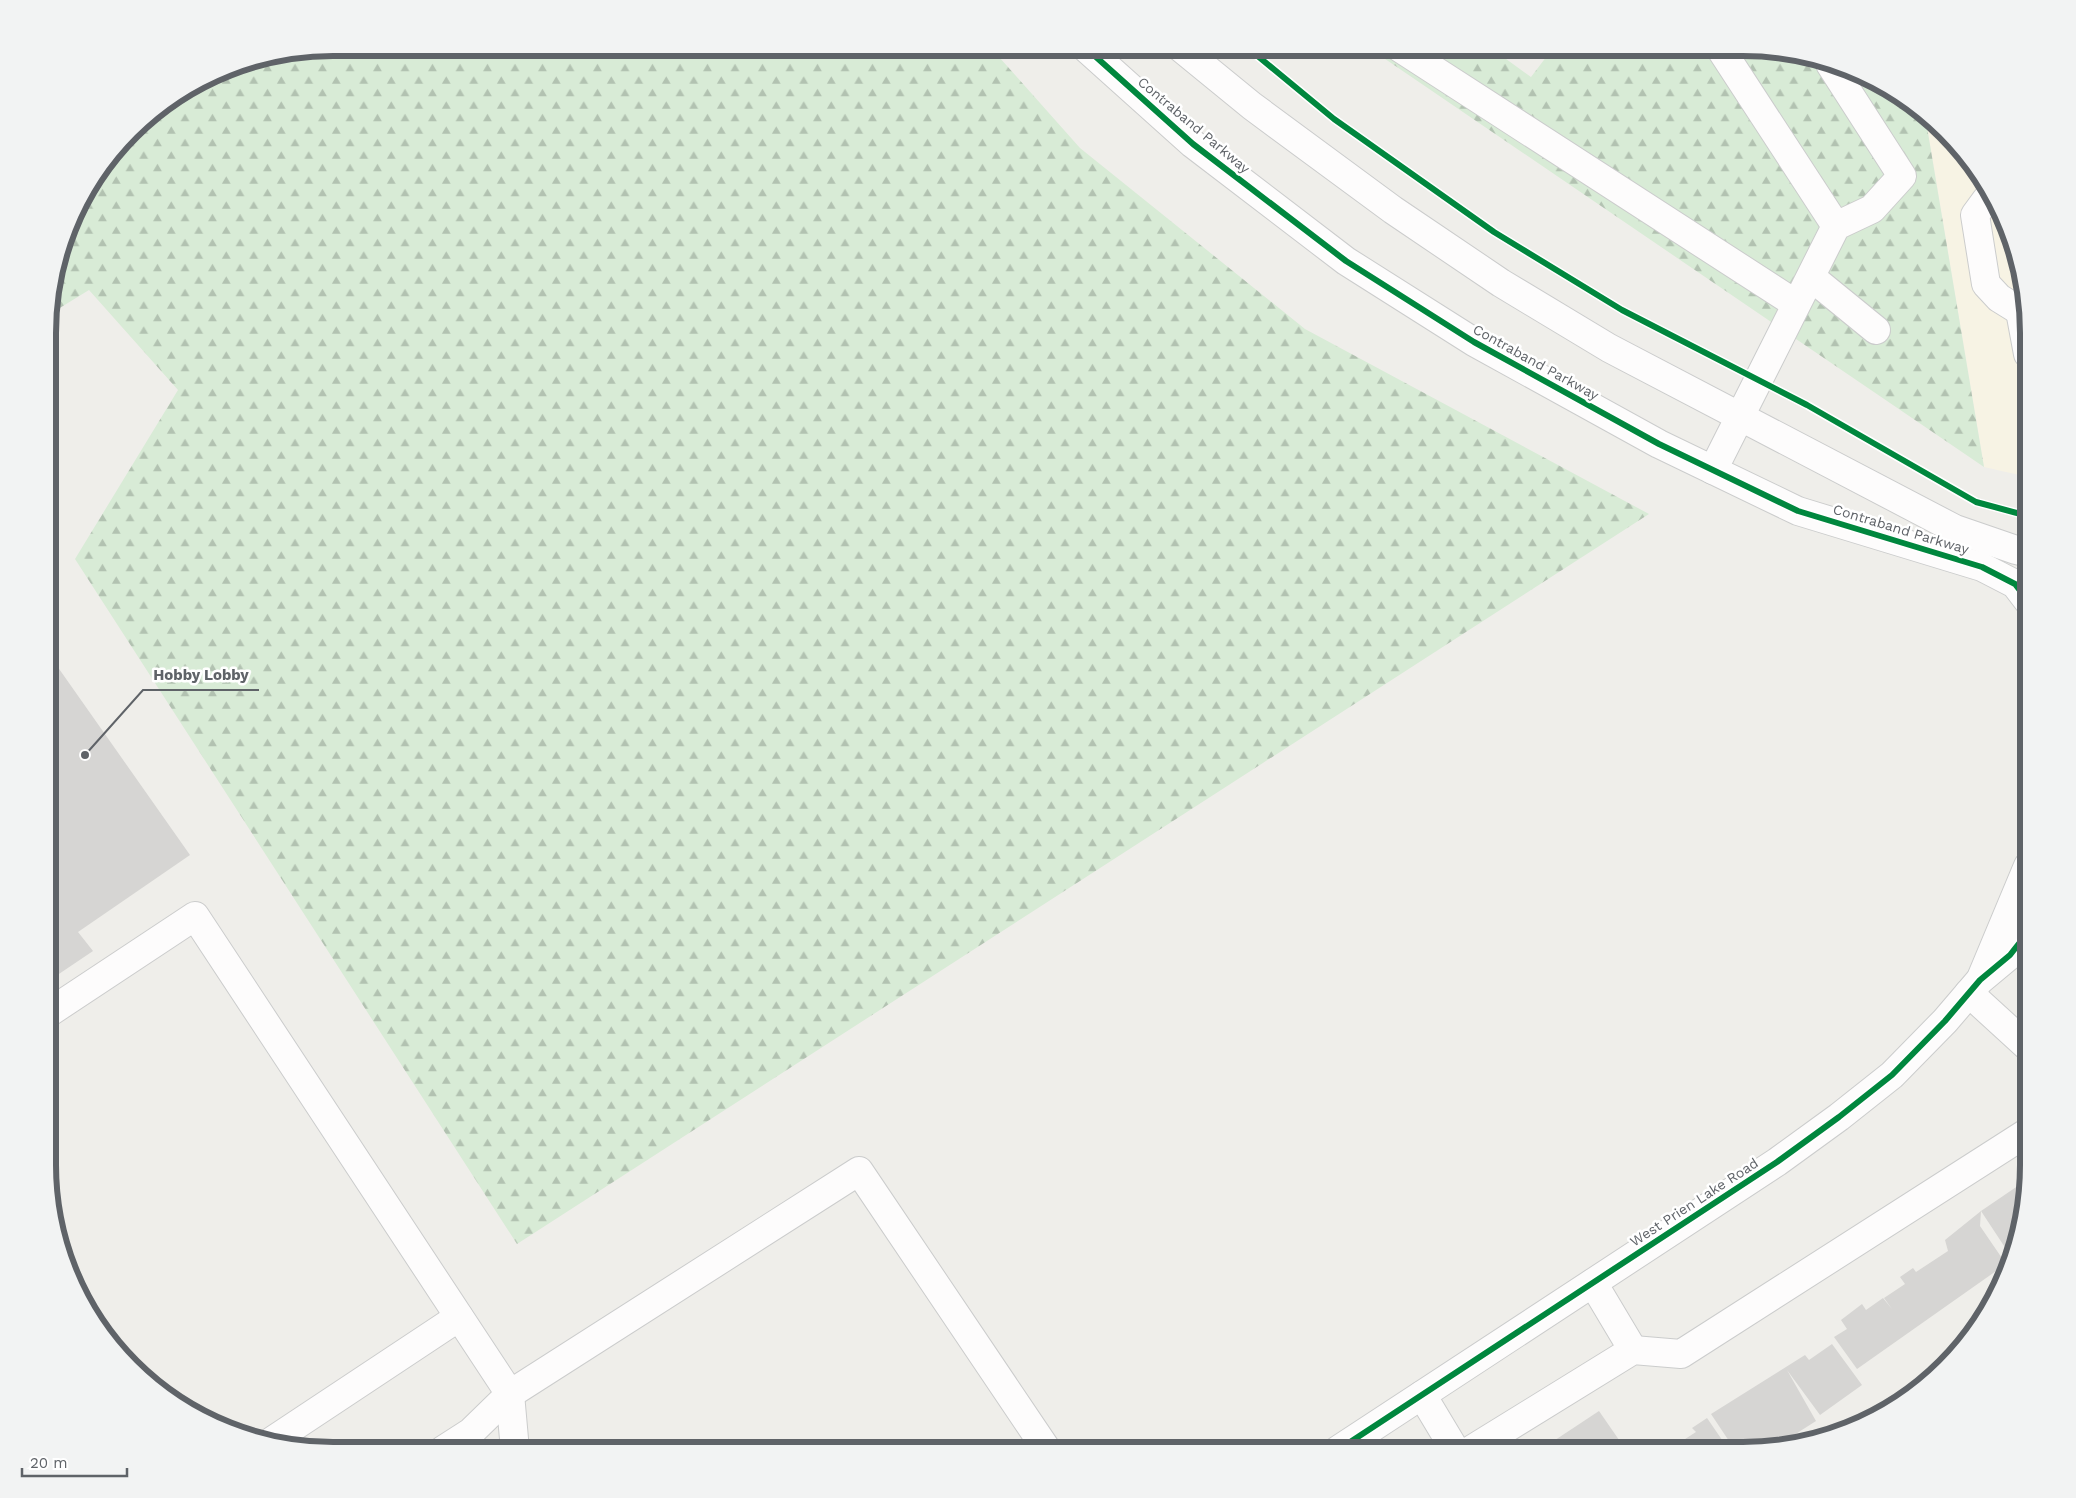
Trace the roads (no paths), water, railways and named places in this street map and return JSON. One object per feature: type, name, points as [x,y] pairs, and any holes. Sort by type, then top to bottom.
[{"type":"street","name":"Contraband Parkway","points":[[1095,56],[1193,144],[1346,261],[1474,342],[1659,444],[1798,511],[1982,567],[2014,584],[2020,591]]},
{"type":"street","name":"Contraband Parkway","points":[[1191,56],[1252,106],[1385,205],[1501,282],[1609,348],[1956,529],[2020,551]]},
{"type":"street","points":[[1412,56],[1796,304]]},
{"type":"street","points":[[1725,56],[1836,226]]},
{"type":"street","points":[[1713,470],[1836,226],[1872,209],[1902,176],[1835,72]]},
{"type":"street","points":[[1986,200],[1975,215],[1986,284],[1999,298],[2018,306]]},
{"type":"street","points":[[1811,278],[1876,330]]},
{"type":"street","name":"West Prien Lake Road","points":[[1974,986],[2020,884]]},
{"type":"street","points":[[56,1008],[195,916],[510,1394],[514,1442]]},
{"type":"street","name":"West Prien Lake Road","points":[[1350,1442],[1777,1162],[1839,1117],[1892,1075],[1945,1021],[1974,986],[2010,955],[2020,942]]},
{"type":"street","points":[[1974,986],[2020,1038]]},
{"type":"street","points":[[1484,1442],[1633,1350],[1681,1354],[2020,1137]]},
{"type":"street","points":[[455,1442],[471,1432],[510,1394],[859,1171],[1042,1442]]},
{"type":"street","points":[[1593,1283],[1633,1350]]},
{"type":"street","points":[[279,1436],[459,1317]]},
{"type":"street","points":[[1422,1396],[1450,1442]]},
{"type":"place","name":"Hobby Lobby","points":[[85,755]]}]
